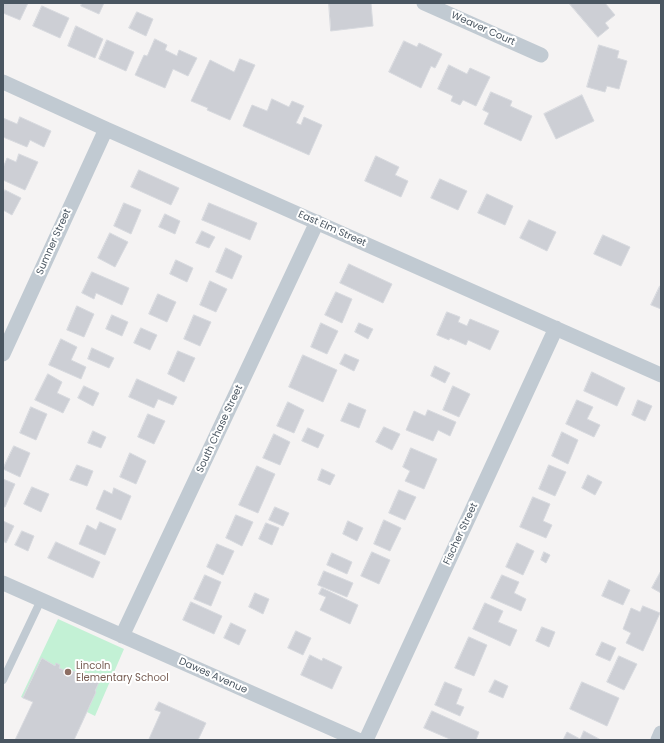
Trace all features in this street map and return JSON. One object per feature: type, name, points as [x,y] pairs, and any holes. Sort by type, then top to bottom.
[{"type":"street","name":"Weaver Court","points":[[424,3],[541,55]]},
{"type":"street","name":"East Elm Street","points":[[3,82],[661,374]]},
{"type":"street","name":"Sumner Street","points":[[3,354],[106,129]]},
{"type":"street","name":"South Chase Street","points":[[122,636],[317,222]]},
{"type":"street","name":"Fischer Street","points":[[366,740],[556,328]]},
{"type":"street","name":"Dawes Avenue","points":[[3,583],[358,740]]},
{"type":"street","points":[[658,740],[661,733]]},
{"type":"lane","points":[[3,680],[41,600]]},
{"type":"green space","points":[[58,619],[124,649],[95,716],[87,712],[99,682],[74,671],[66,671],[59,668],[60,665],[55,666],[42,658],[23,698],[21,697]]},
{"type":"building","points":[[3,3],[28,3],[20,20],[3,13]]},
{"type":"building","points":[[82,3],[104,3],[99,14],[81,6]]},
{"type":"building","points":[[329,3],[371,3],[373,26],[331,31]]},
{"type":"building","points":[[569,3],[605,3],[615,15],[605,23],[609,28],[598,37]]},
{"type":"building","points":[[42,6],[69,18],[60,38],[33,26]]},
{"type":"building","points":[[137,12],[153,19],[146,36],[129,28]]},
{"type":"building","points":[[76,26],[103,39],[95,58],[68,46]]},
{"type":"building","points":[[155,39],[167,45],[165,50],[177,56],[179,50],[197,58],[188,76],[173,69],[165,88],[135,75],[144,55],[147,56]]},
{"type":"building","points":[[107,40],[134,52],[126,71],[99,59]]},
{"type":"building","points":[[404,41],[417,47],[419,43],[442,54],[435,68],[431,66],[421,88],[389,72]]},
{"type":"building","points":[[599,45],[619,51],[617,58],[627,61],[619,89],[607,86],[605,92],[587,87]]},
{"type":"building","points":[[240,59],[255,65],[230,120],[191,101],[210,60],[234,72]]},
{"type":"building","points":[[449,65],[467,74],[470,68],[490,77],[476,106],[463,100],[460,105],[451,101],[453,96],[438,89]]},
{"type":"building","points":[[491,92],[512,101],[510,106],[532,116],[521,141],[484,124],[489,113],[483,110]]},
{"type":"building","points":[[582,95],[594,121],[556,139],[544,114]]},
{"type":"building","points":[[272,99],[289,107],[292,101],[304,106],[296,123],[301,125],[304,117],[322,125],[309,155],[243,126],[252,105],[267,111]]},
{"type":"building","points":[[20,117],[51,131],[44,147],[30,140],[27,147],[3,137],[3,118],[17,124]]},
{"type":"building","points":[[19,154],[38,162],[25,190],[3,180],[3,168],[7,158],[16,162]]},
{"type":"building","points":[[376,156],[399,167],[395,175],[408,181],[401,197],[365,181]]},
{"type":"building","points":[[139,170],[179,188],[171,205],[131,187]]},
{"type":"building","points":[[440,179],[467,191],[458,210],[431,198]]},
{"type":"building","points":[[5,190],[21,198],[12,215],[3,210],[3,193]]},
{"type":"building","points":[[487,194],[513,206],[505,225],[478,213]]},
{"type":"building","points":[[124,203],[141,210],[131,234],[114,226]]},
{"type":"building","points":[[209,203],[257,223],[250,240],[202,220]]},
{"type":"building","points":[[165,214],[180,221],[175,234],[159,227]]},
{"type":"building","points":[[529,220],[556,232],[547,251],[520,238]]},
{"type":"building","points":[[202,231],[215,237],[209,248],[196,243]]},
{"type":"building","points":[[110,233],[128,242],[115,267],[98,258]]},
{"type":"building","points":[[603,235],[630,247],[621,266],[594,254]]},
{"type":"building","points":[[226,248],[242,256],[232,279],[216,272]]},
{"type":"building","points":[[176,260],[193,268],[187,282],[170,274]]},
{"type":"building","points":[[349,264],[392,284],[383,303],[340,283]]},
{"type":"building","points":[[92,272],[129,288],[122,305],[96,293],[94,299],[82,293]]},
{"type":"building","points":[[210,281],[227,289],[216,312],[200,305]]},
{"type":"building","points":[[661,286],[661,309],[651,305]]},
{"type":"building","points":[[336,292],[352,299],[342,323],[325,315]]},
{"type":"building","points":[[158,294],[176,302],[167,322],[149,314]]},
{"type":"building","points":[[77,306],[94,314],[84,337],[67,330]]},
{"type":"building","points":[[447,312],[460,317],[458,322],[467,326],[470,319],[499,331],[490,350],[468,340],[466,345],[450,338],[449,340],[437,335]]},
{"type":"building","points":[[112,315],[128,322],[122,336],[106,329]]},
{"type":"building","points":[[194,315],[211,322],[200,346],[184,339]]},
{"type":"building","points":[[321,323],[338,331],[327,354],[311,347]]},
{"type":"building","points":[[359,323],[373,329],[368,339],[355,332]]},
{"type":"building","points":[[141,328],[157,335],[150,350],[134,343]]},
{"type":"building","points":[[61,339],[77,347],[71,360],[86,367],[81,379],[49,365]]},
{"type":"building","points":[[92,348],[114,358],[109,368],[88,359]]},
{"type":"building","points":[[178,351],[195,358],[184,382],[168,374]]},
{"type":"building","points":[[345,354],[359,360],[354,371],[340,364]]},
{"type":"building","points":[[303,355],[337,370],[323,402],[289,387]]},
{"type":"building","points":[[435,366],[450,373],[445,383],[431,376]]},
{"type":"building","points":[[592,372],[625,388],[617,406],[584,391]]},
{"type":"building","points":[[48,374],[62,382],[57,393],[70,399],[63,413],[35,400]]},
{"type":"building","points":[[137,379],[177,397],[173,405],[158,399],[154,408],[129,397]]},
{"type":"building","points":[[84,386],[99,393],[93,406],[78,398]]},
{"type":"building","points":[[453,386],[470,394],[459,417],[443,410]]},
{"type":"building","points":[[577,400],[593,407],[587,419],[600,425],[594,437],[566,424]]},
{"type":"building","points":[[638,400],[652,406],[645,421],[632,415]]},
{"type":"building","points":[[288,402],[304,410],[294,433],[277,426]]},
{"type":"building","points":[[349,403],[366,410],[359,428],[341,421]]},
{"type":"building","points":[[31,407],[47,414],[36,440],[20,433]]},
{"type":"building","points":[[428,410],[456,422],[450,436],[438,430],[433,441],[406,430],[414,411],[425,416]]},
{"type":"building","points":[[148,414],[165,421],[154,444],[138,437]]},
{"type":"building","points":[[384,427],[400,434],[392,450],[376,442]]},
{"type":"building","points":[[308,428],[324,435],[318,448],[302,441]]},
{"type":"building","points":[[93,431],[106,437],[101,448],[88,443]]},
{"type":"building","points":[[562,432],[578,440],[568,464],[552,456]]},
{"type":"building","points":[[274,434],[290,442],[280,465],[263,458]]},
{"type":"building","points":[[14,446],[30,453],[20,477],[3,469]]},
{"type":"building","points":[[411,448],[437,459],[424,489],[405,481],[410,471],[403,467]]},
{"type":"building","points":[[130,453],[146,461],[136,484],[120,477]]},
{"type":"building","points":[[77,465],[93,471],[87,486],[70,480]]},
{"type":"building","points":[[549,465],[566,472],[555,496],[539,489]]},
{"type":"building","points":[[257,466],[275,474],[258,513],[239,505]]},
{"type":"building","points":[[322,469],[335,475],[330,485],[318,480]]},
{"type":"building","points":[[588,475],[602,482],[595,495],[582,488]]},
{"type":"building","points":[[3,479],[15,484],[5,507],[3,507]]},
{"type":"building","points":[[32,487],[49,494],[41,512],[24,504]]},
{"type":"building","points":[[114,488],[131,496],[121,520],[96,509],[104,490],[112,494]]},
{"type":"building","points":[[399,490],[416,497],[405,520],[389,513]]},
{"type":"building","points":[[533,497],[550,504],[543,521],[552,525],[546,538],[520,527]]},
{"type":"building","points":[[275,507],[289,513],[283,526],[269,520]]},
{"type":"building","points":[[236,515],[253,522],[242,546],[226,538]]},
{"type":"building","points":[[384,520],[401,528],[390,551],[374,544]]},
{"type":"building","points":[[3,521],[14,526],[6,543],[3,541]]},
{"type":"building","points":[[348,521],[363,528],[357,541],[343,534]]},
{"type":"building","points":[[100,522],[116,529],[105,555],[79,544],[87,525],[96,530]]},
{"type":"building","points":[[266,523],[279,528],[272,545],[259,539]]},
{"type":"building","points":[[22,531],[34,536],[28,551],[15,545]]},
{"type":"building","points":[[56,542],[100,562],[93,578],[48,558]]},
{"type":"building","points":[[517,543],[534,551],[523,575],[506,567]]},
{"type":"building","points":[[217,544],[234,551],[223,575],[207,567]]},
{"type":"building","points":[[372,552],[390,560],[379,584],[361,576]]},
{"type":"building","points":[[544,552],[550,555],[546,563],[541,560]]},
{"type":"building","points":[[332,553],[352,562],[347,574],[327,565]]},
{"type":"building","points":[[324,571],[353,583],[347,597],[318,585]]},
{"type":"building","points":[[661,571],[661,593],[652,588]]},
{"type":"building","points":[[205,575],[221,582],[211,606],[194,599]]},
{"type":"building","points":[[502,575],[519,582],[514,593],[526,599],[521,611],[491,598]]},
{"type":"building","points":[[609,580],[630,590],[623,605],[602,596]]},
{"type":"building","points":[[322,588],[358,605],[350,624],[320,610],[326,597],[319,594]]},
{"type":"building","points":[[255,593],[269,599],[263,614],[249,607]]},
{"type":"building","points":[[191,602],[222,616],[214,634],[183,620]]},
{"type":"building","points":[[485,603],[503,611],[498,622],[517,630],[510,646],[473,629]]},
{"type":"building","points":[[643,606],[660,613],[643,651],[626,643],[631,633],[623,629],[631,608],[640,612]]},
{"type":"building","points":[[231,623],[246,630],[239,645],[224,638]]},
{"type":"building","points":[[542,627],[555,632],[549,647],[536,641]]},
{"type":"building","points":[[296,631],[311,638],[303,655],[288,648]]},
{"type":"building","points":[[469,637],[487,645],[474,676],[455,668]]},
{"type":"building","points":[[602,642],[616,648],[610,661],[596,655]]},
{"type":"building","points":[[310,655],[322,661],[323,658],[342,667],[332,689],[301,675]]},
{"type":"building","points":[[619,656],[637,664],[624,690],[607,682]]},
{"type":"building","points":[[42,658],[55,666],[56,663],[60,665],[59,668],[66,671],[73,671],[99,682],[95,691],[96,692],[74,740],[15,740],[33,702],[23,698]]},
{"type":"building","points":[[495,680],[508,686],[503,698],[489,692]]},
{"type":"building","points":[[445,682],[462,689],[456,704],[464,707],[460,716],[435,705]]},
{"type":"building","points":[[582,682],[619,698],[607,726],[570,709]]},
{"type":"building","points":[[159,702],[206,723],[198,740],[149,739],[161,712],[155,710]]},
{"type":"building","points":[[432,711],[479,732],[476,740],[452,740],[424,728]]},
{"type":"building","points":[[584,731],[601,740],[563,740],[567,732],[580,739]]},
{"type":"place","name":"Lincoln Elementary School","points":[[68,672]]}]
